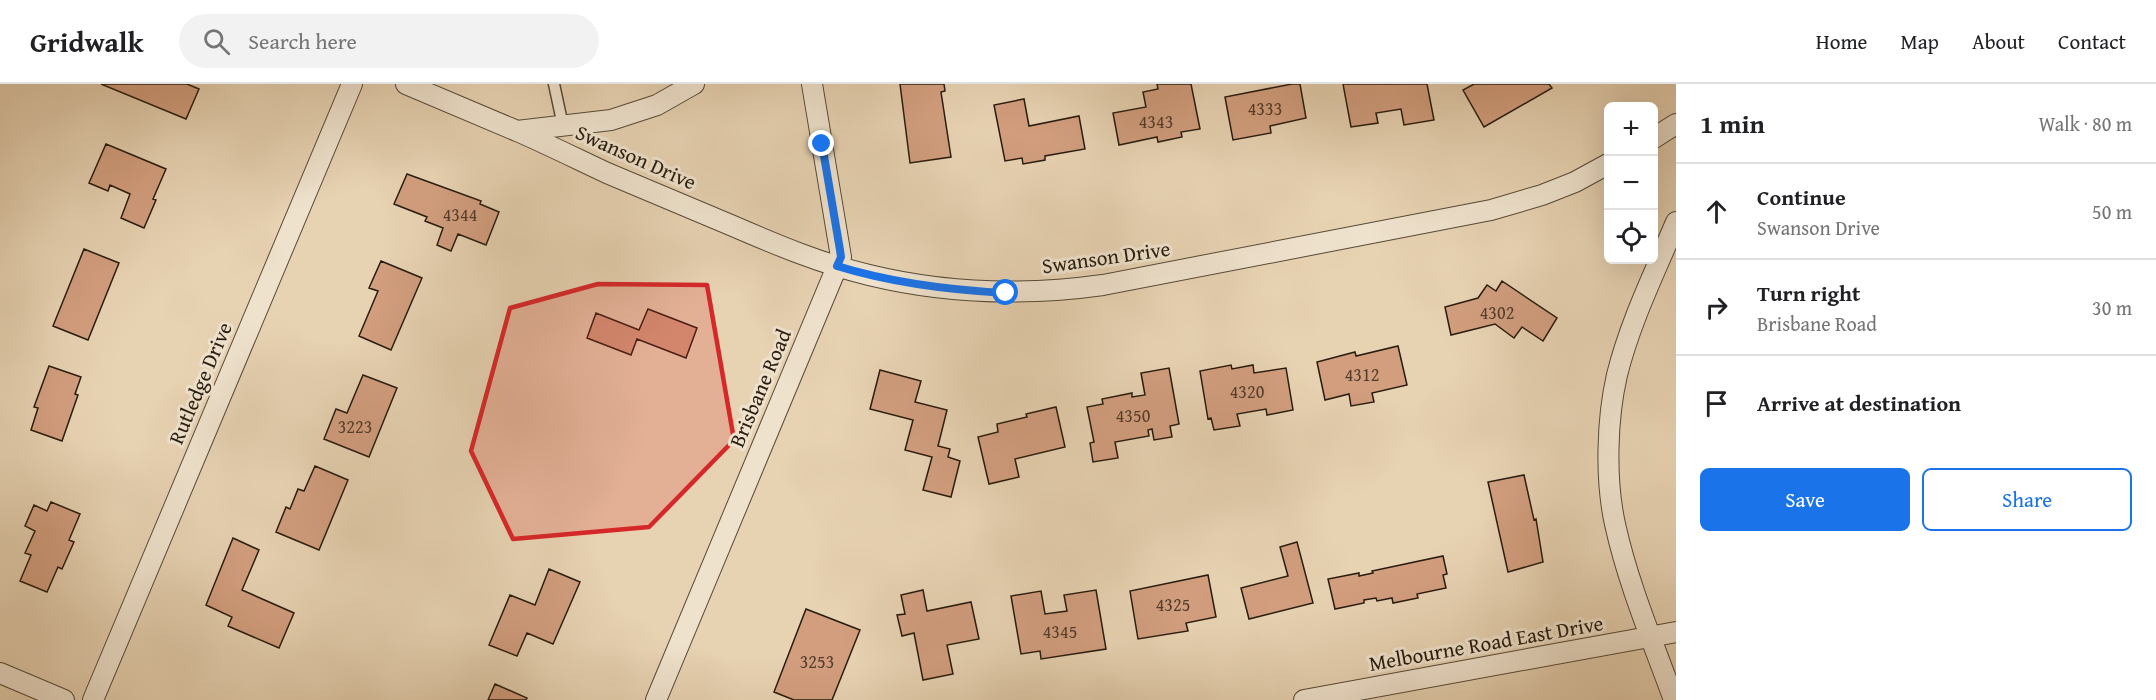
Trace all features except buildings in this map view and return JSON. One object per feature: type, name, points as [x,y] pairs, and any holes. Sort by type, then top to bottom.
[{"type":"street","name":"Rutledge Drive","points":[[93,700],[352,84]]},
{"type":"street","name":"Swanson Drive","points":[[406,84],[797,253],[904,283],[964,291],[1006,293],[1084,288],[1498,209],[1575,182],[1604,166]]},
{"type":"street","points":[[517,131],[598,123],[657,105],[694,84]]},
{"type":"street","name":"Brisbane Road","points":[[656,700],[841,257],[812,84]]},
{"type":"street","points":[[1658,135],[1676,124]]},
{"type":"street","points":[[1674,700],[1627,568],[1614,522],[1608,450],[1612,402],[1623,355],[1676,222]]},
{"type":"street","name":"Melbourne Road East Drive","points":[[1304,700],[1676,632]]},
{"type":"street","points":[[0,673],[64,700]]},
{"type":"lane","points":[[554,84],[563,126]]},
{"type":"highlighted area","points":[[598,284],[707,285],[734,440],[649,527],[513,539],[471,451],[510,308]]},
{"type":"route","points":[[822,144],[841,257],[837,266],[868,275],[926,286],[1006,293]]}]
